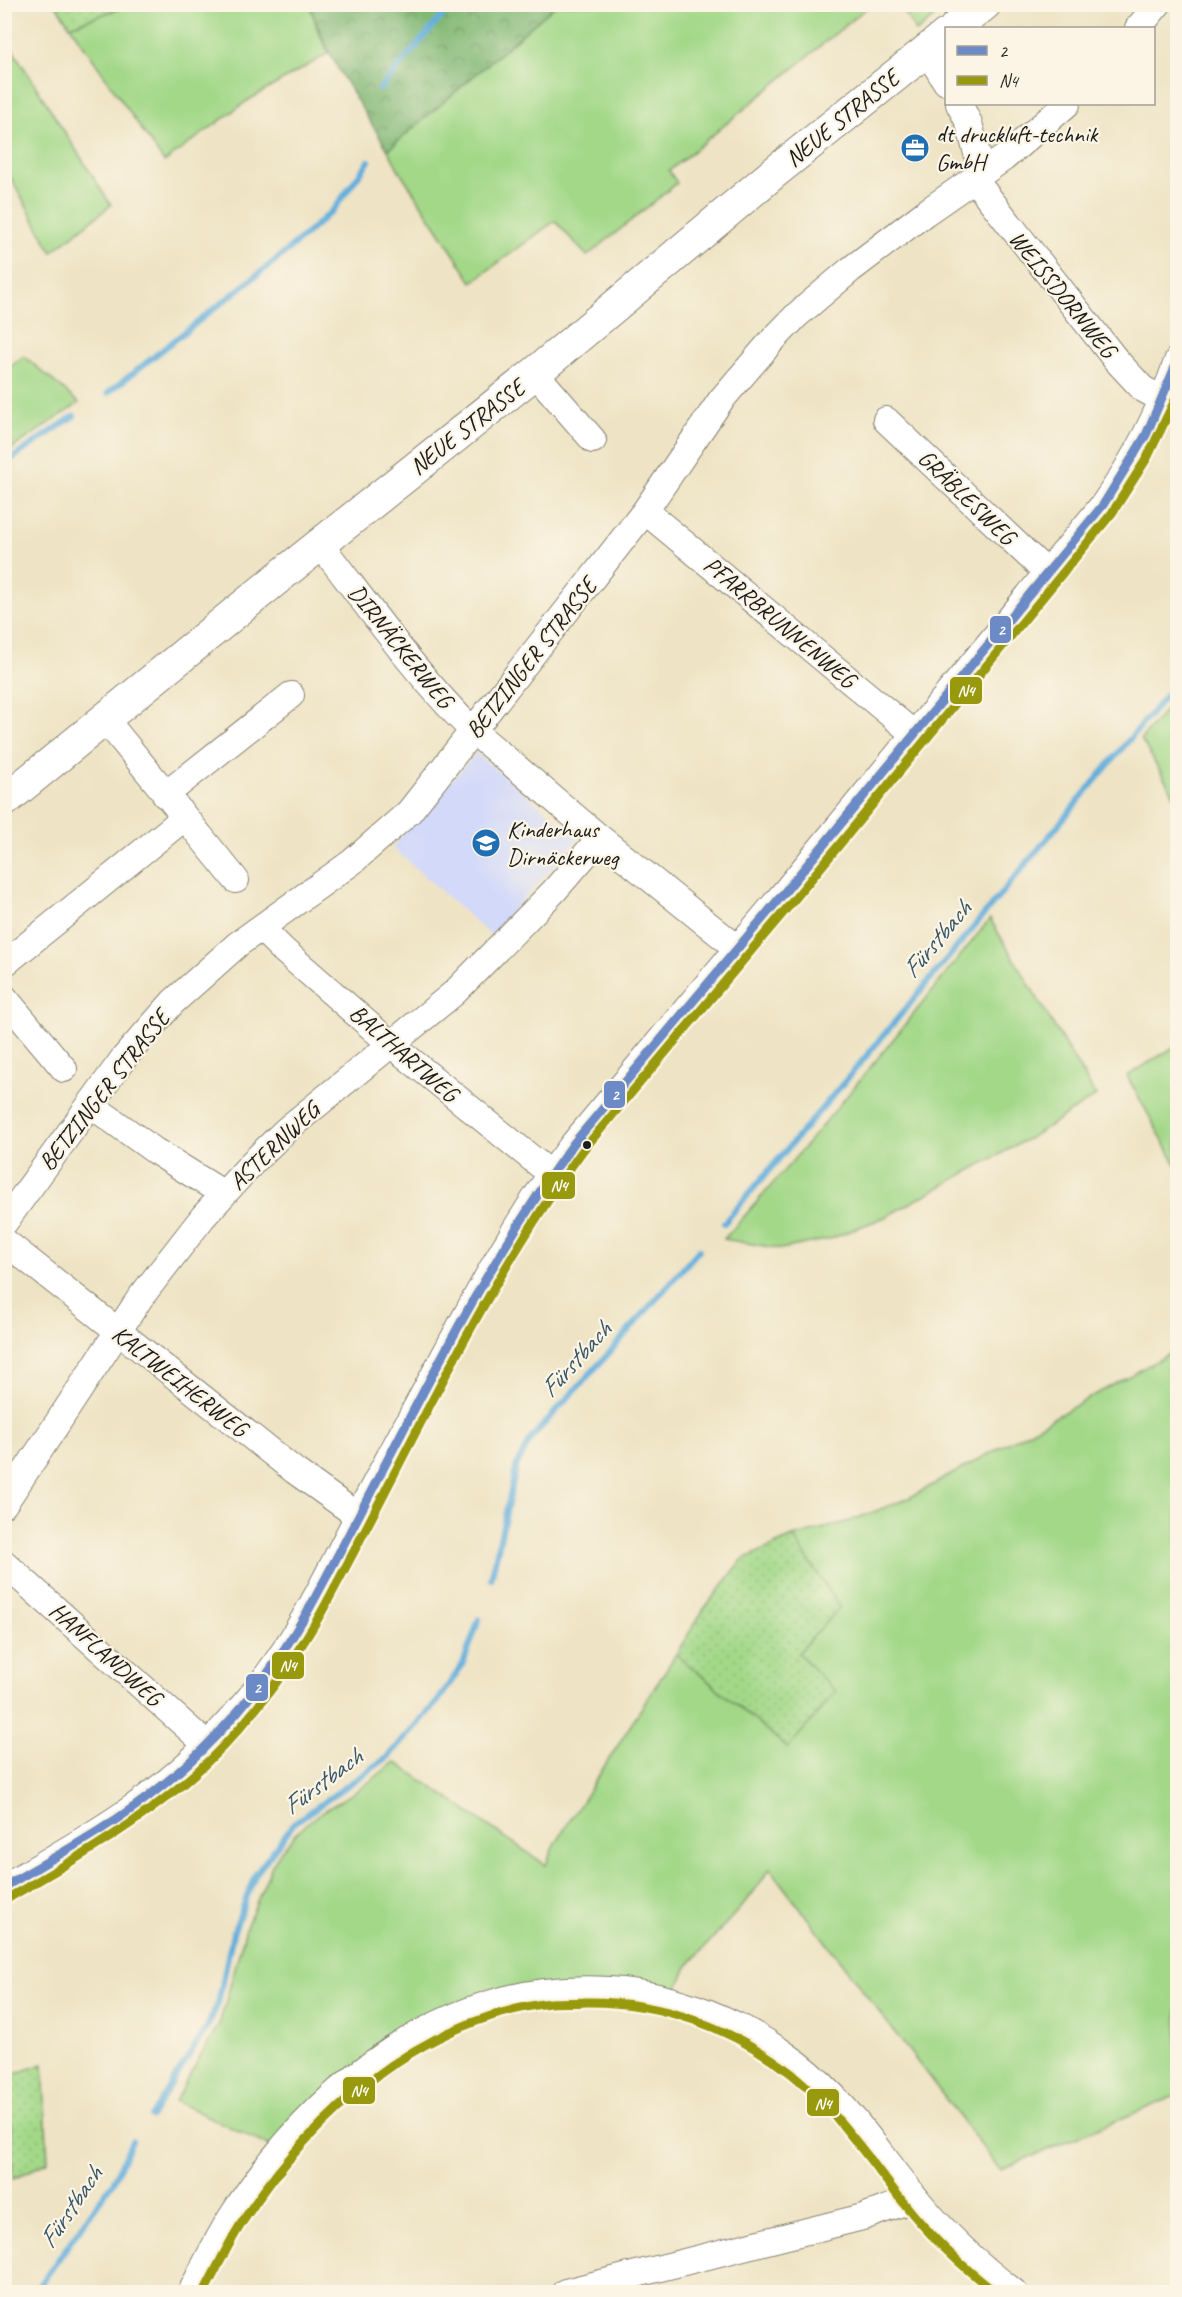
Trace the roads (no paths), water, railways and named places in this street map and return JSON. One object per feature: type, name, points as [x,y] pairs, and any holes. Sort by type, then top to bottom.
[{"type":"main road","points":[[956,27],[985,4]]},
{"type":"main road","name":"NEUE STRASSE","points":[[4,801],[535,373],[775,172],[937,43]]},
{"type":"street","points":[[1139,27],[1158,4]]},
{"type":"street","points":[[937,43],[945,78]]},
{"type":"street","name":"WEISSDORNWEG","points":[[960,105],[969,123],[978,176],[1116,360],[1143,389],[1162,399]]},
{"type":"street","name":"BETZINGER STRASSE","points":[[4,1223],[123,1059],[173,1002],[213,965],[352,862],[402,819],[645,511],[721,400],[797,315],[875,250],[1010,153],[1066,105]]},
{"type":"street","points":[[4,1887],[139,1802],[178,1772],[207,1745],[254,1692],[277,1662],[312,1604],[495,1261],[551,1174],[588,1126],[1077,539],[1117,486],[1142,444],[1178,359]]},
{"type":"street","points":[[535,373],[592,440]]},
{"type":"street","name":"GRÄBLESWEG","points":[[886,420],[1047,573]]},
{"type":"street","name":"PFARRBRUNNENWEG","points":[[645,511],[914,734]]},
{"type":"street","name":"DIRNÄCKERWEG","points":[[320,544],[399,645],[473,731],[600,838],[737,948]]},
{"type":"street","points":[[165,795],[291,695]]},
{"type":"street","points":[[105,719],[236,880]]},
{"type":"street","points":[[4,964],[184,818]]},
{"type":"street","name":"ASTERNWEG","points":[[4,1504],[159,1271],[224,1194],[293,1123],[454,993],[507,940],[600,838]]},
{"type":"street","name":"BALTHARTWEG","points":[[261,928],[289,956],[392,1045],[551,1174]]},
{"type":"street","points":[[4,997],[64,1069]]},
{"type":"street","points":[[91,1105],[155,1151],[224,1194]]},
{"type":"street","name":"KALTWEIHERWEG","points":[[4,1241],[295,1471],[358,1516]]},
{"type":"street","name":"HANFLANDWEG","points":[[4,1563],[207,1745]]},
{"type":"street","points":[[191,2292],[232,2216],[257,2181],[280,2151],[344,2086],[395,2046],[456,2014],[489,2002],[556,1989],[631,1991],[672,2000],[706,2012],[751,2033],[774,2047],[816,2078],[843,2106],[949,2236],[1014,2292]]},
{"type":"street","points":[[565,2292],[862,2217],[916,2198]]},
{"type":"waterway","points":[[380,89],[452,4]]},
{"type":"waterway","points":[[108,393],[286,252],[334,209],[369,161]]},
{"type":"waterway","points":[[4,464],[74,416]]},
{"type":"waterway","name":"Fürstbach","points":[[724,1223],[858,1066],[1178,681]]},
{"type":"waterway","name":"Fürstbach","points":[[491,1579],[517,1464],[532,1437],[699,1250]]},
{"type":"waterway","name":"Fürstbach","points":[[151,2117],[207,2027],[218,2004],[233,1933],[255,1875],[294,1823],[388,1757],[438,1701],[463,1664],[479,1619]]},
{"type":"waterway","name":"Fürstbach","points":[[35,2292],[113,2182],[132,2141]]},
{"type":"place","name":"dt druckluft-technik GmbH","points":[[915,148]]},
{"type":"place","name":"Kinderhaus Dirnäckerweg","points":[[486,843]]}]
